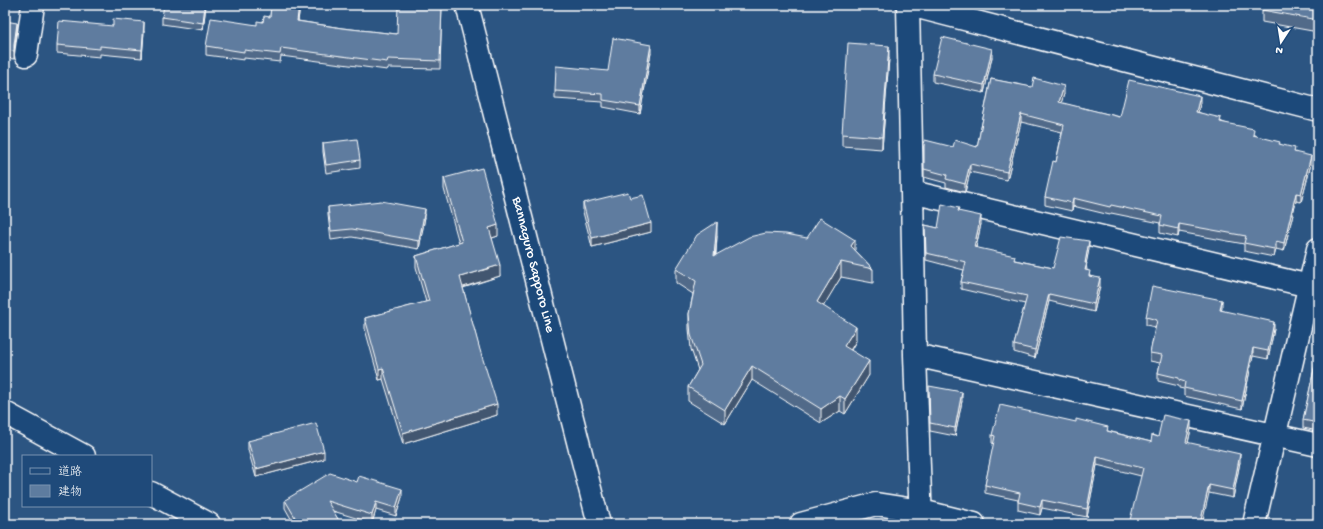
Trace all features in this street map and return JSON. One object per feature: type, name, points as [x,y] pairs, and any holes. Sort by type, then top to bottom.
[{"type":"street","points":[[26,55],[33,5]]},
{"type":"street","name":"Bannaguro Sapporo Line","points":[[467,5],[599,524]]},
{"type":"street","points":[[921,518],[915,355],[909,5],[1318,110]]},
{"type":"street","points":[[912,192],[1314,287]]},
{"type":"street","points":[[1254,524],[1275,434],[1314,287],[1318,249]]},
{"type":"street","points":[[915,355],[1275,434],[1318,445]]},
{"type":"street","points":[[5,413],[82,455]]},
{"type":"street","points":[[152,494],[209,524]]},
{"type":"street","points":[[801,524],[876,504],[921,518],[974,524]]},
{"type":"building","points":[[164,5],[205,5],[203,23],[162,17]]},
{"type":"building","points":[[271,5],[299,5],[297,21],[397,34],[398,5],[442,6],[440,61],[388,59],[387,62],[281,48],[280,54],[244,50],[244,52],[206,46],[211,18],[257,25],[257,21],[263,22],[264,16],[270,17]]},
{"type":"building","points":[[1263,5],[1318,5],[1318,20],[1262,10]]},
{"type":"building","points":[[113,19],[144,22],[142,50],[100,46],[100,49],[57,45],[59,21],[113,26]]},
{"type":"building","points":[[5,21],[17,23],[14,51],[5,50]]},
{"type":"building","points":[[942,37],[992,49],[984,85],[933,74]]},
{"type":"building","points":[[613,38],[651,45],[640,106],[603,100],[603,94],[555,91],[556,66],[608,71]]},
{"type":"building","points":[[848,43],[889,46],[882,137],[842,134]]},
{"type":"building","points":[[1034,78],[1064,86],[1059,102],[1120,117],[1129,80],[1200,96],[1196,112],[1221,118],[1220,122],[1254,129],[1253,135],[1280,142],[1279,144],[1295,148],[1294,152],[1311,156],[1301,194],[1296,193],[1284,243],[1276,241],[1274,249],[1244,243],[1246,236],[1179,224],[1178,229],[1160,225],[1162,216],[1111,205],[1110,207],[1073,198],[1072,203],[1045,197],[1053,161],[1056,162],[1064,125],[1021,114],[1007,172],[970,164],[965,184],[946,179],[947,175],[924,169],[925,140],[953,147],[955,140],[977,147],[991,79],[1032,87]]},
{"type":"building","points":[[357,139],[360,160],[326,165],[323,143]]},
{"type":"building","points":[[482,168],[498,225],[489,228],[500,265],[460,277],[480,350],[497,404],[403,433],[383,368],[379,369],[365,318],[429,301],[416,256],[462,242],[444,178]]},
{"type":"building","points":[[628,192],[630,198],[643,195],[651,223],[592,238],[583,203]]},
{"type":"building","points":[[381,201],[425,209],[419,241],[352,229],[331,231],[328,207]]},
{"type":"building","points":[[942,204],[959,208],[958,211],[981,216],[974,247],[1015,256],[1014,260],[1053,268],[1061,237],[1089,241],[1085,270],[1090,271],[1089,276],[1100,278],[1094,304],[1049,294],[1035,350],[1014,345],[1027,296],[961,282],[966,262],[926,253],[925,225],[938,228]]},
{"type":"building","points":[[820,218],[855,240],[851,246],[873,269],[841,262],[817,302],[856,327],[844,346],[869,361],[845,399],[840,396],[821,409],[752,366],[725,410],[688,387],[701,365],[691,335],[689,314],[696,281],[676,269],[697,235],[717,222],[714,256],[749,237],[766,233],[786,234],[807,238]]},
{"type":"building","points":[[1152,286],[1222,300],[1220,310],[1274,322],[1268,351],[1253,348],[1242,401],[1184,388],[1185,382],[1179,380],[1179,378],[1158,373],[1162,355],[1150,353],[1157,320],[1146,317]]},
{"type":"building","points":[[1318,351],[1318,423],[1303,420]]},
{"type":"building","points":[[929,386],[962,392],[955,428],[930,423]]},
{"type":"building","points":[[1000,405],[1076,422],[1076,419],[1108,427],[1107,431],[1151,442],[1152,435],[1158,437],[1163,415],[1191,421],[1186,442],[1240,454],[1233,490],[1209,485],[1200,524],[1129,524],[1143,468],[1097,457],[1087,509],[1042,500],[1040,507],[1018,502],[1020,493],[985,485],[995,436],[992,435]]},
{"type":"building","points":[[316,423],[324,451],[256,469],[248,441]]},
{"type":"building","points":[[330,473],[357,482],[359,476],[402,489],[396,508],[376,502],[372,515],[327,501],[341,524],[299,524],[285,500]]}]
